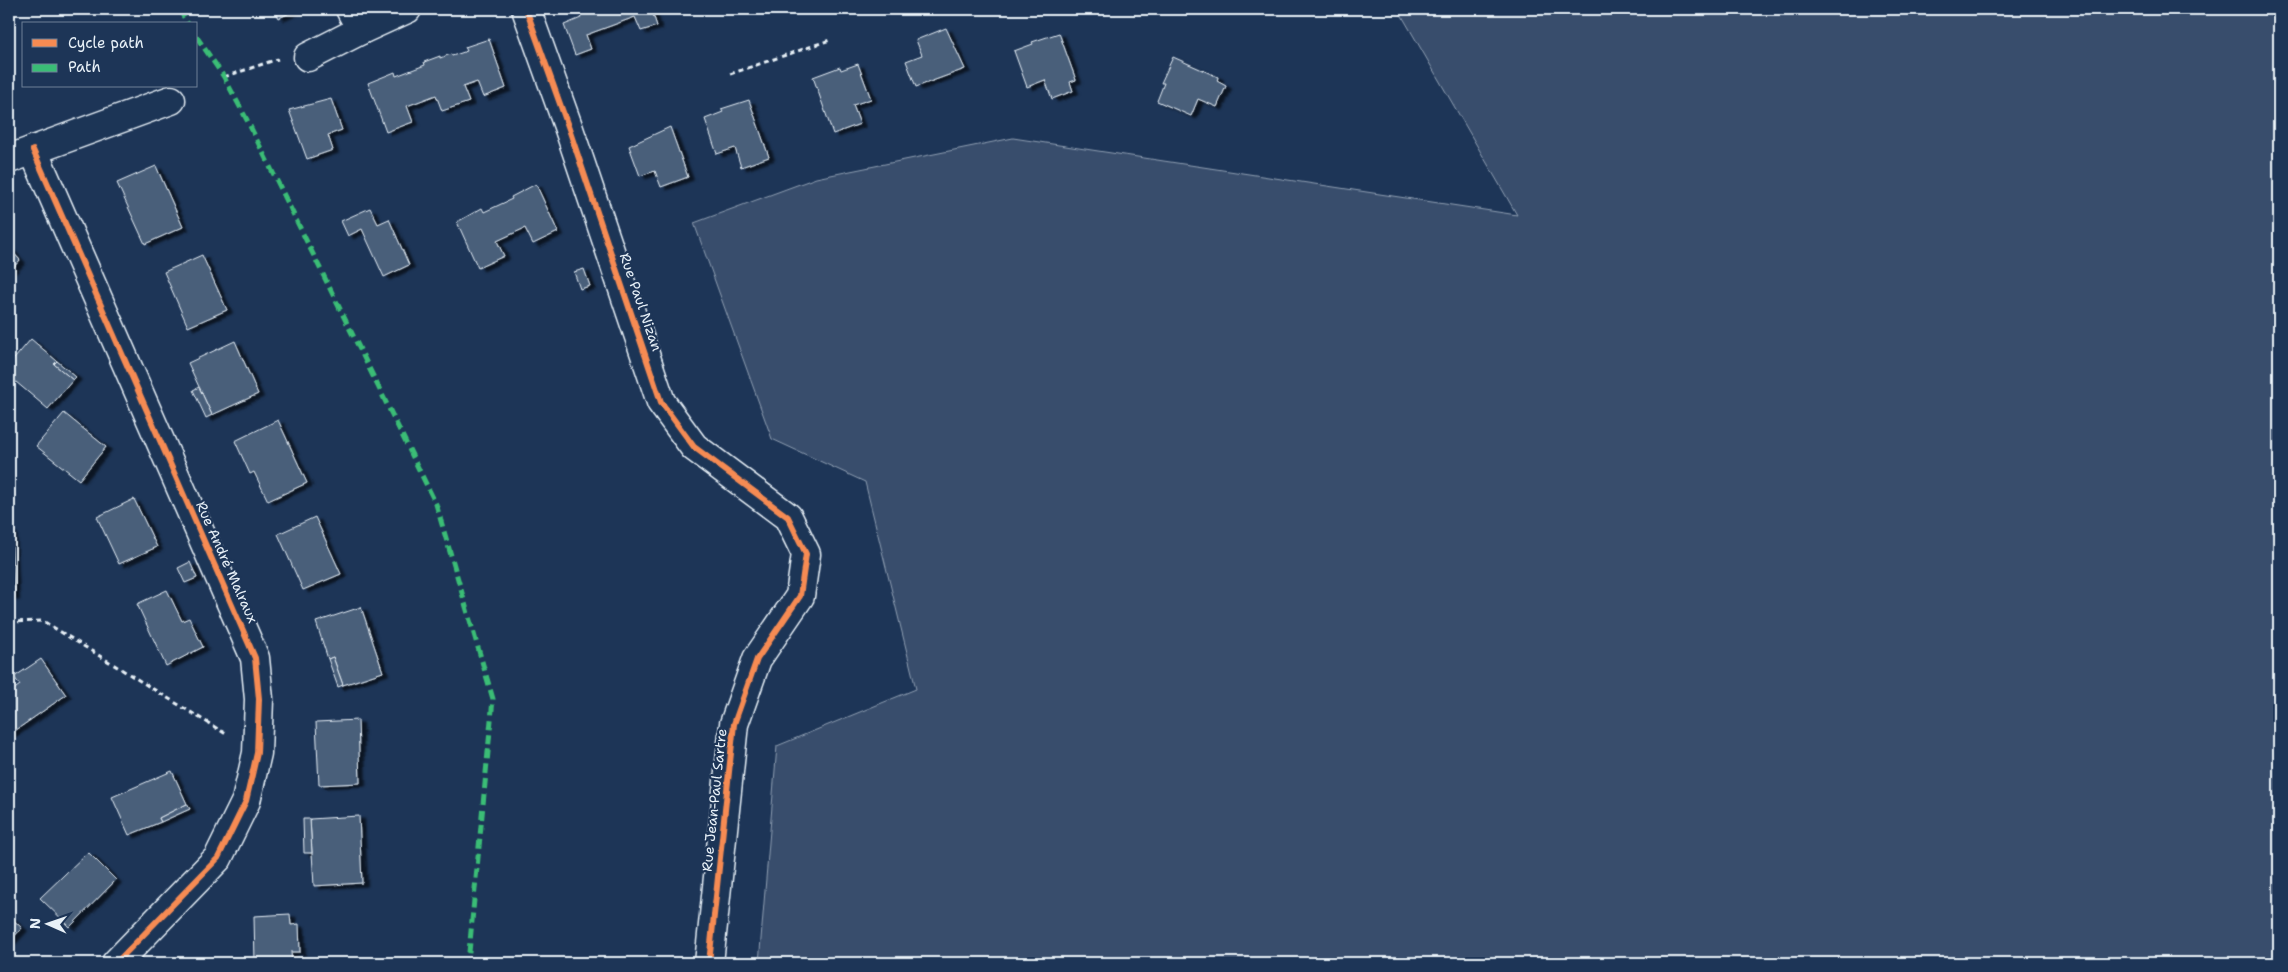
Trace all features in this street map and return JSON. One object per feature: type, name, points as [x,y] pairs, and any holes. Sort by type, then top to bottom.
[{"type":"street","points":[[308,57],[355,20],[406,9]]},
{"type":"street","name":"Rue Paul Nizan","points":[[526,9],[569,129],[661,402],[694,447],[788,517],[806,554],[800,596]]},
{"type":"street","points":[[21,155],[171,100]]},
{"type":"street","name":"Rue André Malraux","points":[[21,155],[255,658],[259,699],[257,753],[246,801],[218,858],[116,963]]},
{"type":"street","name":"Rue Jean-Paul Sartre","points":[[709,963],[734,724],[757,659],[800,596]]},
{"type":"path","points":[[730,74],[830,40]]},
{"type":"path","points":[[224,77],[297,52],[308,57]]},
{"type":"path","points":[[9,622],[43,621],[257,753]]},
{"type":"shaded area","points":[[1398,9],[2279,9],[2279,963],[759,963],[777,746],[916,689],[865,482],[772,439],[694,223],[816,178],[1013,138],[1517,215]]},
{"type":"building","points":[[274,9],[298,9],[279,18]]},
{"type":"building","points":[[577,9],[659,9],[652,11],[657,26],[641,31],[635,17],[586,35],[591,49],[575,55],[564,25],[581,18]]},
{"type":"building","points":[[946,28],[965,69],[916,87],[906,61],[922,55],[916,40]]},
{"type":"building","points":[[1059,33],[1076,80],[1070,82],[1073,91],[1052,99],[1045,80],[1027,87],[1014,51],[1033,44],[1032,42]]},
{"type":"building","points":[[489,39],[506,88],[483,97],[477,82],[463,87],[469,102],[442,111],[436,95],[407,106],[413,122],[386,132],[368,83],[395,72],[396,76],[425,65],[424,62],[440,56],[440,58],[451,54],[452,56],[467,51],[465,47]]},
{"type":"building","points":[[1173,57],[1218,77],[1217,81],[1226,86],[1217,107],[1198,99],[1191,116],[1157,101],[1164,83],[1161,83]]},
{"type":"building","points":[[858,64],[871,99],[853,105],[860,124],[833,134],[813,77],[840,67],[841,70]]},
{"type":"building","points":[[331,99],[342,130],[328,135],[333,150],[307,159],[289,110]]},
{"type":"building","points":[[749,100],[769,157],[741,167],[735,148],[717,154],[705,119],[723,112],[721,109]]},
{"type":"building","points":[[670,127],[688,177],[661,187],[655,171],[640,176],[629,146]]},
{"type":"building","points":[[156,166],[183,227],[145,244],[117,183]]},
{"type":"building","points":[[536,184],[558,232],[533,244],[525,228],[497,241],[504,256],[478,268],[457,222],[482,208],[484,212],[512,199],[511,197]]},
{"type":"building","points":[[370,208],[378,224],[389,219],[409,265],[384,277],[362,229],[348,236],[341,221]]},
{"type":"building","points":[[9,248],[20,260],[9,272]]},
{"type":"building","points":[[202,255],[227,310],[188,327],[164,272]]},
{"type":"building","points":[[584,269],[590,286],[580,289],[574,272]]},
{"type":"building","points":[[31,339],[57,361],[54,364],[73,380],[48,409],[9,376],[9,365]]},
{"type":"building","points":[[235,341],[258,394],[212,415],[188,363]]},
{"type":"building","points":[[57,361],[76,377],[73,380],[54,364]]},
{"type":"building","points":[[199,387],[212,415],[206,418],[193,390]]},
{"type":"building","points":[[64,413],[106,447],[79,480],[36,446]]},
{"type":"building","points":[[278,420],[307,483],[268,501],[254,472],[250,474],[235,441]]},
{"type":"building","points":[[134,499],[157,547],[119,564],[97,517]]},
{"type":"building","points":[[315,517],[341,574],[303,590],[278,534]]},
{"type":"building","points":[[9,530],[11,530],[14,597],[9,597]]},
{"type":"building","points":[[190,562],[197,578],[185,583],[178,568]]},
{"type":"building","points":[[167,590],[182,621],[189,618],[203,647],[166,666],[137,604]]},
{"type":"building","points":[[361,607],[383,672],[343,685],[333,657],[328,659],[316,622]]},
{"type":"building","points":[[333,657],[343,685],[338,687],[328,659]]},
{"type":"building","points":[[41,659],[66,695],[9,735],[9,693],[20,685],[14,677]]},
{"type":"building","points":[[358,720],[360,783],[319,785],[316,722]]},
{"type":"building","points":[[172,771],[187,804],[159,818],[161,822],[129,835],[112,797]]},
{"type":"building","points":[[187,804],[190,809],[161,822],[159,818]]},
{"type":"building","points":[[359,816],[362,883],[314,886],[310,819]]},
{"type":"building","points":[[303,819],[310,819],[312,853],[304,853]]},
{"type":"building","points":[[88,852],[116,880],[70,927],[40,898]]},
{"type":"building","points":[[290,914],[291,925],[299,924],[300,952],[291,952],[292,963],[255,963],[254,916]]},
{"type":"building","points":[[9,916],[22,928],[9,942]]},
{"type":"marked path","points":[[179,9],[187,22]]},
{"type":"marked path","points":[[198,39],[224,77],[247,120],[436,504],[493,699],[468,963]]},
{"type":"cycle path","points":[[526,9],[569,129],[661,402],[694,447],[788,517],[806,554],[800,596],[757,659],[734,724],[709,963]]},
{"type":"cycle path","points":[[33,150],[255,658],[259,699],[257,753],[246,801],[218,858],[116,963]]}]
